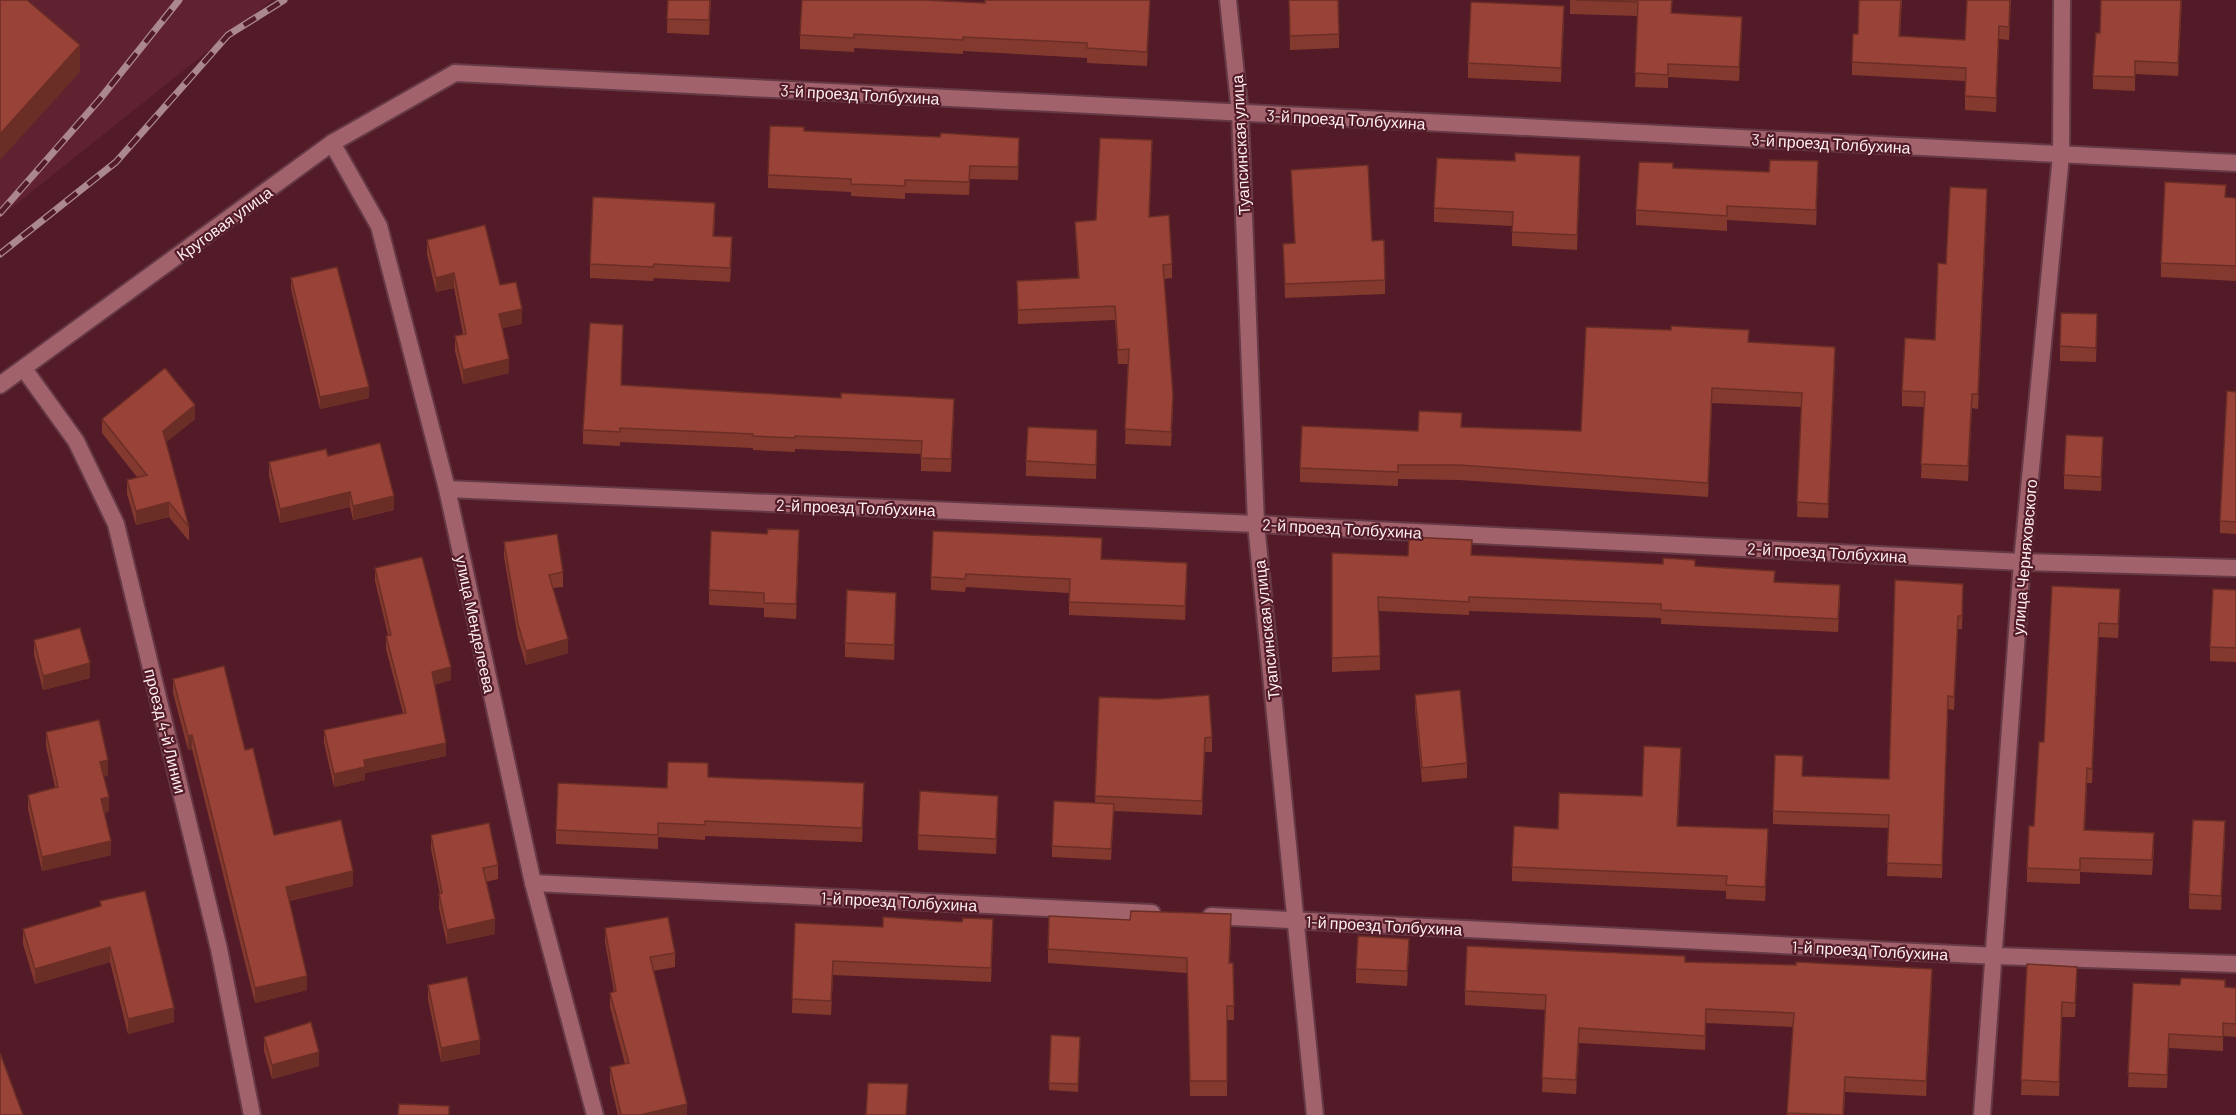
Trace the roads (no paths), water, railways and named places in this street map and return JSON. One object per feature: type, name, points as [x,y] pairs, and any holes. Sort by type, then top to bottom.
[{"type":"street","name":"Туапсинская улица","points":[[1228,0],[1240,113],[1256,524],[1315,1115]]},
{"type":"street","name":"улица Черняховского","points":[[1982,1115],[1996,956],[2022,562],[2061,155],[2062,0]]},
{"type":"street","name":"3-й проезд Толбухина","points":[[455,73],[2236,163]]},
{"type":"street","name":"Круговая улица","points":[[0,385],[332,143],[455,73]]},
{"type":"street","name":"улица Менделеева","points":[[332,143],[379,226],[447,489],[533,883],[595,1115]]},
{"type":"street","name":"проезд 4-й Линии","points":[[24,369],[76,441],[116,524],[219,949],[252,1115]]},
{"type":"street","name":"2-й проезд Толбухина","points":[[447,489],[1256,524],[2022,562],[2236,568]]},
{"type":"street","name":"1-й проезд Толбухина","points":[[533,883],[1164,914]]},
{"type":"street","name":"1-й проезд Толбухина","points":[[1200,915],[1996,956],[2236,964]]},
{"type":"railway","points":[[0,213],[100,99],[179,0]]},
{"type":"railway","points":[[0,254],[116,162],[228,35],[284,0]]}]
